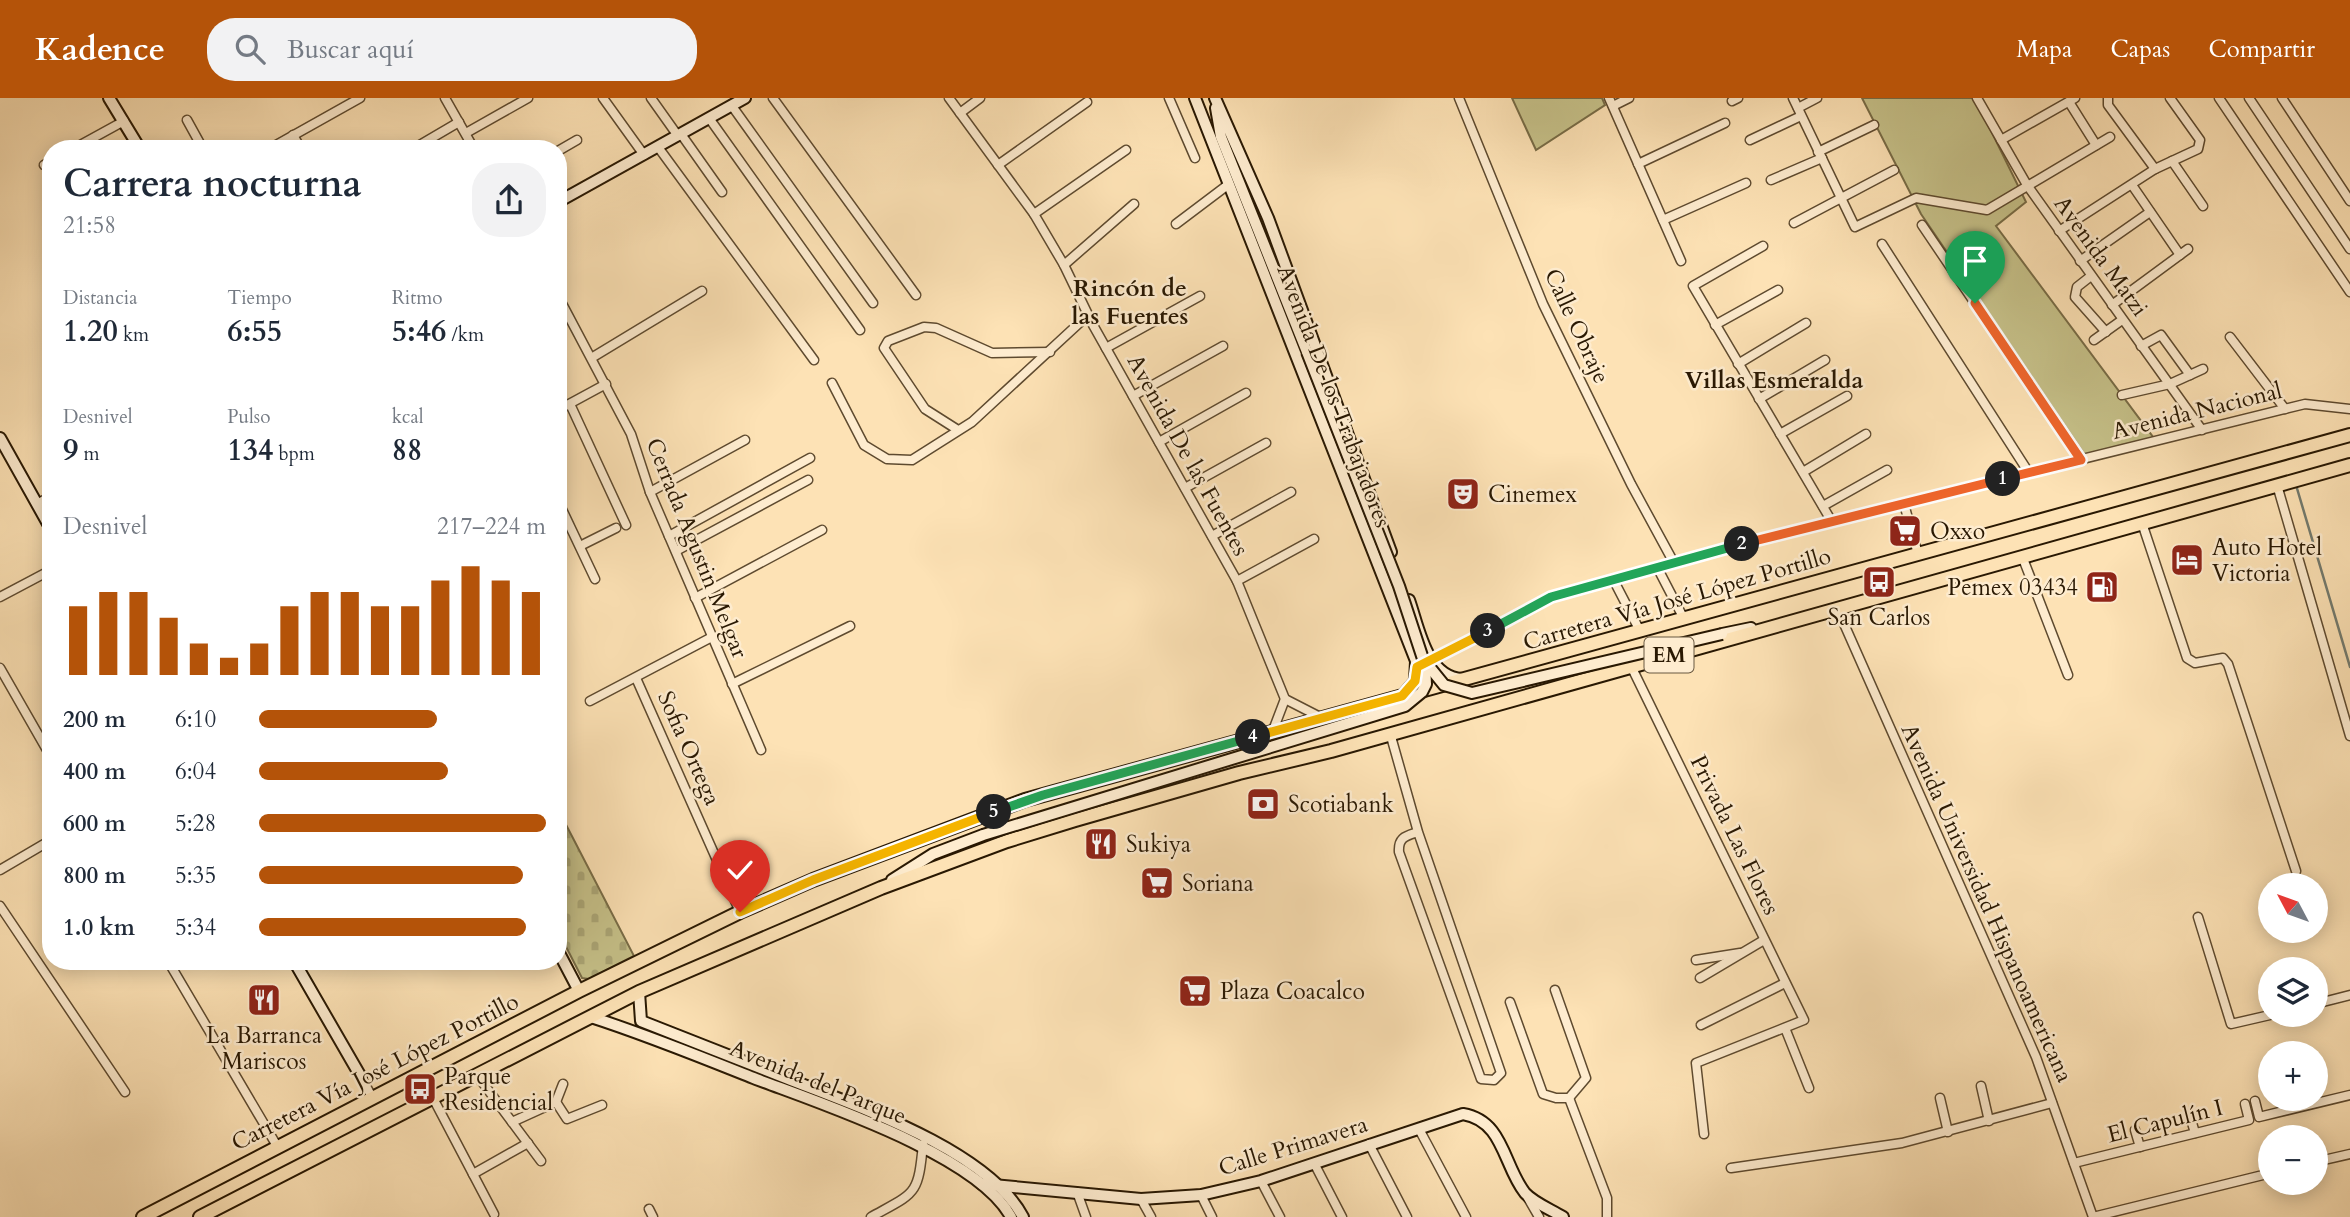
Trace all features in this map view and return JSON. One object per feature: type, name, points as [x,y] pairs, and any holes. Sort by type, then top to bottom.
[{"type":"main road","points":[[109,98],[135,140]]},
{"type":"main road","points":[[567,197],[745,98]]},
{"type":"main road","name":"Avenida De los Trabajadores","points":[[1195,98],[1417,667]]},
{"type":"main road","points":[[881,888],[933,854],[983,835],[1405,706],[1416,699],[1426,684],[1425,665],[1399,586],[1221,137],[1214,98]]},
{"type":"main road","name":"Avenida De los Trabajadores","points":[[1214,98],[1268,218],[1432,660]]},
{"type":"main road","points":[[1292,345],[1321,405],[1425,660],[1433,674],[1444,685],[1464,692],[1486,691],[1723,634],[1803,618]]},
{"type":"main road","name":"Carretera Vía José López Portillo","points":[[145,1215],[579,991],[740,912],[813,880],[1025,800],[2350,435]]},
{"type":"main road","points":[[0,438],[4,455],[42,513]]},
{"type":"main road","name":"EM","points":[[200,1217],[639,992],[881,888],[1007,841],[2350,465]]},
{"type":"main road","points":[[1432,660],[1448,676],[1469,679]]},
{"type":"main road","points":[[1393,700],[1410,690],[1415,681],[1417,667]]},
{"type":"main road","points":[[567,968],[579,991]]},
{"type":"main road","points":[[299,970],[360,1077]]},
{"type":"main road","name":"Avenida del Parque","points":[[639,992],[641,1021],[877,1114],[982,1184],[997,1197],[1011,1217]]},
{"type":"main road","name":"Avenida del Parque","points":[[591,1017],[967,1161],[999,1185],[1023,1217]]},
{"type":"main road","name":"Calle Primavera","points":[[982,1184],[1141,1199],[1201,1195],[1261,1181],[1463,1114],[1479,1117],[1494,1133],[1526,1194]]},
{"type":"main road","points":[[1526,1194],[1563,1217]]},
{"type":"street","points":[[284,140],[360,98]]},
{"type":"street","points":[[445,98],[470,140]]},
{"type":"street","points":[[466,133],[528,98]]},
{"type":"street","points":[[603,98],[644,155]]},
{"type":"street","points":[[651,98],[722,192]]},
{"type":"street","points":[[773,98],[916,295]]},
{"type":"street","name":"Avenida De las Fuentes","points":[[949,98],[1034,214],[1063,265],[1106,348],[1237,581],[1285,698]]},
{"type":"street","points":[[960,113],[980,98]]},
{"type":"street","points":[[1169,98],[1195,158]]},
{"type":"street","name":"Calle Obraje","points":[[1459,98],[1543,304],[1631,484],[1674,563]]},
{"type":"street","points":[[1629,98],[1611,102],[1681,261]]},
{"type":"street","points":[[1793,98],[1855,227],[1916,198],[1987,211],[2110,137]]},
{"type":"street","points":[[1750,140],[1799,112],[1817,98]]},
{"type":"street","name":"Avenida Matzi","points":[[1977,98],[2027,186],[2202,430]]},
{"type":"street","points":[[2107,98],[2108,105],[2155,169]]},
{"type":"street","points":[[2059,231],[2155,169],[2201,145],[2170,98]]},
{"type":"street","points":[[2219,98],[2350,292]]},
{"type":"street","points":[[2249,98],[2350,249]]},
{"type":"street","points":[[2282,98],[2347,189],[2350,201]]},
{"type":"street","points":[[2001,140],[2072,100],[2096,145]]},
{"type":"street","points":[[998,165],[1087,102]]},
{"type":"street","points":[[732,106],[873,303]]},
{"type":"street","points":[[709,118],[860,330]]},
{"type":"street","points":[[187,120],[199,140]]},
{"type":"street","points":[[89,140],[124,121]]},
{"type":"street","points":[[428,140],[459,122]]},
{"type":"street","points":[[1638,164],[1725,123]]},
{"type":"street","points":[[1771,180],[1874,125]]},
{"type":"street","points":[[293,135],[296,140]]},
{"type":"street","points":[[567,146],[578,140]]},
{"type":"street","points":[[658,147],[814,360]]},
{"type":"street","points":[[1034,214],[1126,150]]},
{"type":"street","points":[[2172,161],[2203,206]]},
{"type":"street","points":[[1794,223],[1894,170]]},
{"type":"street","points":[[1663,220],[1746,183]]},
{"type":"street","points":[[1176,224],[1229,184]]},
{"type":"street","points":[[2132,185],[2180,255]]},
{"type":"street","points":[[1063,265],[1134,204]]},
{"type":"street","points":[[2080,261],[2150,212]]},
{"type":"street","points":[[1922,225],[2081,460]]},
{"type":"street","points":[[1882,244],[2029,473]]},
{"type":"street","points":[[1763,246],[1693,286],[1832,522]]},
{"type":"street","points":[[2112,305],[2188,249]]},
{"type":"street","points":[[2091,276],[2077,287],[2075,297],[2106,331]]},
{"type":"street","points":[[1715,326],[1778,290]]},
{"type":"street","points":[[593,357],[702,291]]},
{"type":"street","points":[[1106,348],[1200,296]]},
{"type":"street","name":"Cerrada Agustin Melgar","points":[[567,312],[631,434],[650,492],[732,684],[850,626]]},
{"type":"street","points":[[832,383],[864,445],[887,459],[912,460],[958,430],[1050,352],[1088,315]]},
{"type":"street","points":[[2094,340],[2122,320]]},
{"type":"street","points":[[1738,364],[1806,323]]},
{"type":"street","points":[[958,430],[925,410],[884,348],[888,341],[924,327],[936,328],[992,353],[1050,352]]},
{"type":"street","points":[[2141,346],[2161,335],[2190,376]]},
{"type":"street","points":[[2230,337],[2285,409]]},
{"type":"street","points":[[1133,396],[1223,346]]},
{"type":"street","points":[[1759,399],[1825,360]]},
{"type":"street","points":[[2122,395],[2170,384],[2203,369]]},
{"type":"street","points":[[567,405],[606,384]]},
{"type":"street","points":[[1159,442],[1246,393]]},
{"type":"street","points":[[1780,435],[1847,396]]},
{"type":"street","points":[[570,404],[626,525]]},
{"type":"street","name":"Avenida Nacional","points":[[1417,667],[1551,597],[1613,579],[2305,404],[2350,409]]},
{"type":"street","points":[[1802,472],[1866,434]]},
{"type":"street","points":[[650,492],[745,440]]},
{"type":"street","points":[[1185,488],[1266,443]]},
{"type":"street","points":[[669,536],[810,458]]},
{"type":"street","points":[[1823,506],[1887,470]]},
{"type":"street","points":[[676,551],[808,480]]},
{"type":"street","points":[[2277,485],[2350,736]]},
{"type":"street","points":[[1212,536],[1291,492]]},
{"type":"street","points":[[37,504],[42,501]]},
{"type":"street","points":[[1903,504],[1918,554]]},
{"type":"street","points":[[567,519],[595,579]]},
{"type":"street","points":[[2142,523],[2187,658],[2195,663],[2223,658],[2228,664],[2296,871]]},
{"type":"street","points":[[580,546],[616,528]]},
{"type":"street","points":[[695,598],[822,530]]},
{"type":"street","points":[[1237,581],[1314,539]]},
{"type":"street","points":[[2022,556],[2068,675]]},
{"type":"street","points":[[1657,567],[1684,619]]},
{"type":"street","points":[[0,597],[42,575]]},
{"type":"street","points":[[1613,579],[1640,631]]},
{"type":"street","name":"Avenida Universidad Hispanoamericana","points":[[1837,608],[2036,1057],[2093,1217]]},
{"type":"street","name":"Sofia Ortega","points":[[712,637],[636,678],[740,912]]},
{"type":"street","name":"Privada Las Flores","points":[[1631,666],[1804,1020],[1785,1028]]},
{"type":"street","points":[[0,668],[42,741]]},
{"type":"street","points":[[590,701],[636,678]]},
{"type":"street","points":[[732,684],[761,750]]},
{"type":"street","points":[[1272,733],[1285,698],[1324,719]]},
{"type":"street","points":[[1390,733],[1419,832],[1501,1073],[1494,1080],[1481,1079],[1399,852],[1398,843],[1403,837],[1419,832]]},
{"type":"street","points":[[0,870],[42,845]]},
{"type":"street","points":[[0,906],[42,968]]},
{"type":"street","points":[[2197,917],[2231,1024],[2258,1018]]},
{"type":"street","points":[[1700,978],[1764,940]]},
{"type":"street","points":[[1696,960],[1740,953]]},
{"type":"street","points":[[43,970],[125,1092]]},
{"type":"street","points":[[173,970],[277,1146]]},
{"type":"street","points":[[1701,1025],[1785,983]]},
{"type":"street","points":[[1510,1002],[1544,1094],[1569,1098],[1582,1087],[1587,1078],[1555,990]]},
{"type":"street","points":[[2328,1001],[2350,995]]},
{"type":"street","points":[[1704,1134],[1696,1063],[1785,1028],[1809,1088]]},
{"type":"street","points":[[477,1075],[541,1161]]},
{"type":"street","points":[[360,1077],[373,1099]]},
{"type":"street","points":[[512,1122],[556,1102],[563,1084]]},
{"type":"street","points":[[1981,1086],[1989,1121]]},
{"type":"street","points":[[2328,1099],[2350,1095]]},
{"type":"street","points":[[433,1098],[494,1214]]},
{"type":"street","points":[[1569,1098],[1607,1198],[1607,1217]]},
{"type":"street","points":[[1940,1098],[1948,1132]]},
{"type":"street","points":[[2255,1101],[2259,1117],[2280,1111]]},
{"type":"street","points":[[556,1102],[567,1119],[602,1105]]},
{"type":"street","points":[[1731,1168],[1902,1143],[2052,1103]]},
{"type":"street","name":"El Capulín I","points":[[2074,1163],[2249,1120],[2245,1104]]},
{"type":"street","points":[[2190,1116],[2195,1133]]},
{"type":"street","points":[[1419,1129],[1466,1217]]},
{"type":"street","points":[[2135,1130],[2140,1147]]},
{"type":"street","points":[[473,1174],[528,1143]]},
{"type":"street","points":[[871,1217],[910,1195],[918,1184],[923,1144]]},
{"type":"street","points":[[1369,1144],[1407,1217]]},
{"type":"street","points":[[2328,1159],[2350,1154]]},
{"type":"street","points":[[1314,1163],[1342,1217]]},
{"type":"street","points":[[2093,1217],[2258,1176]]},
{"type":"street","points":[[1261,1181],[1280,1217]]},
{"type":"street","points":[[1077,1192],[1086,1217]]},
{"type":"street","points":[[1526,1194],[1539,1217]]},
{"type":"street","points":[[1201,1195],[1213,1217]]},
{"type":"street","points":[[1141,1199],[1151,1217]]},
{"type":"green space","points":[[1512,98],[1602,98],[1605,105],[1536,150]]},
{"type":"green space","points":[[1862,98],[1975,98],[2026,202],[1996,226],[2156,441],[2087,458],[1921,214]]},
{"type":"green space","points":[[567,827],[634,956],[589,979],[582,978],[567,949]]},
{"type":"waterway","points":[[2296,485],[2350,667]]},
{"type":"place","name":"Cinemex","points":[[1463,494]]},
{"type":"place","name":"Oxxo","points":[[1905,531]]},
{"type":"place","name":"Auto Hotel Victoria","points":[[2187,560]]},
{"type":"place","name":"San Carlos","points":[[1879,582]]},
{"type":"place","name":"Pemex 03434","points":[[2102,587]]},
{"type":"place","name":"Scotiabank","points":[[1263,804]]},
{"type":"place","name":"Sukiya","points":[[1101,844]]},
{"type":"place","name":"Soriana","points":[[1157,883]]},
{"type":"place","name":"Plaza Coacalco","points":[[1195,991]]},
{"type":"place","name":"La Barranca Mariscos","points":[[264,1000]]},
{"type":"place","name":"Parque Residencial","points":[[420,1089]]},
{"type":"district","name":"Rincón de las Fuentes","points":[[1130,302]]},
{"type":"district","name":"Villas Esmeralda","points":[[1774,380]]},
{"type":"route","points":[[740,912],[813,880],[1025,800],[1393,700],[1410,690],[1415,681],[1417,667],[1551,597],[1763,538],[2081,460],[1975,303]]}]
